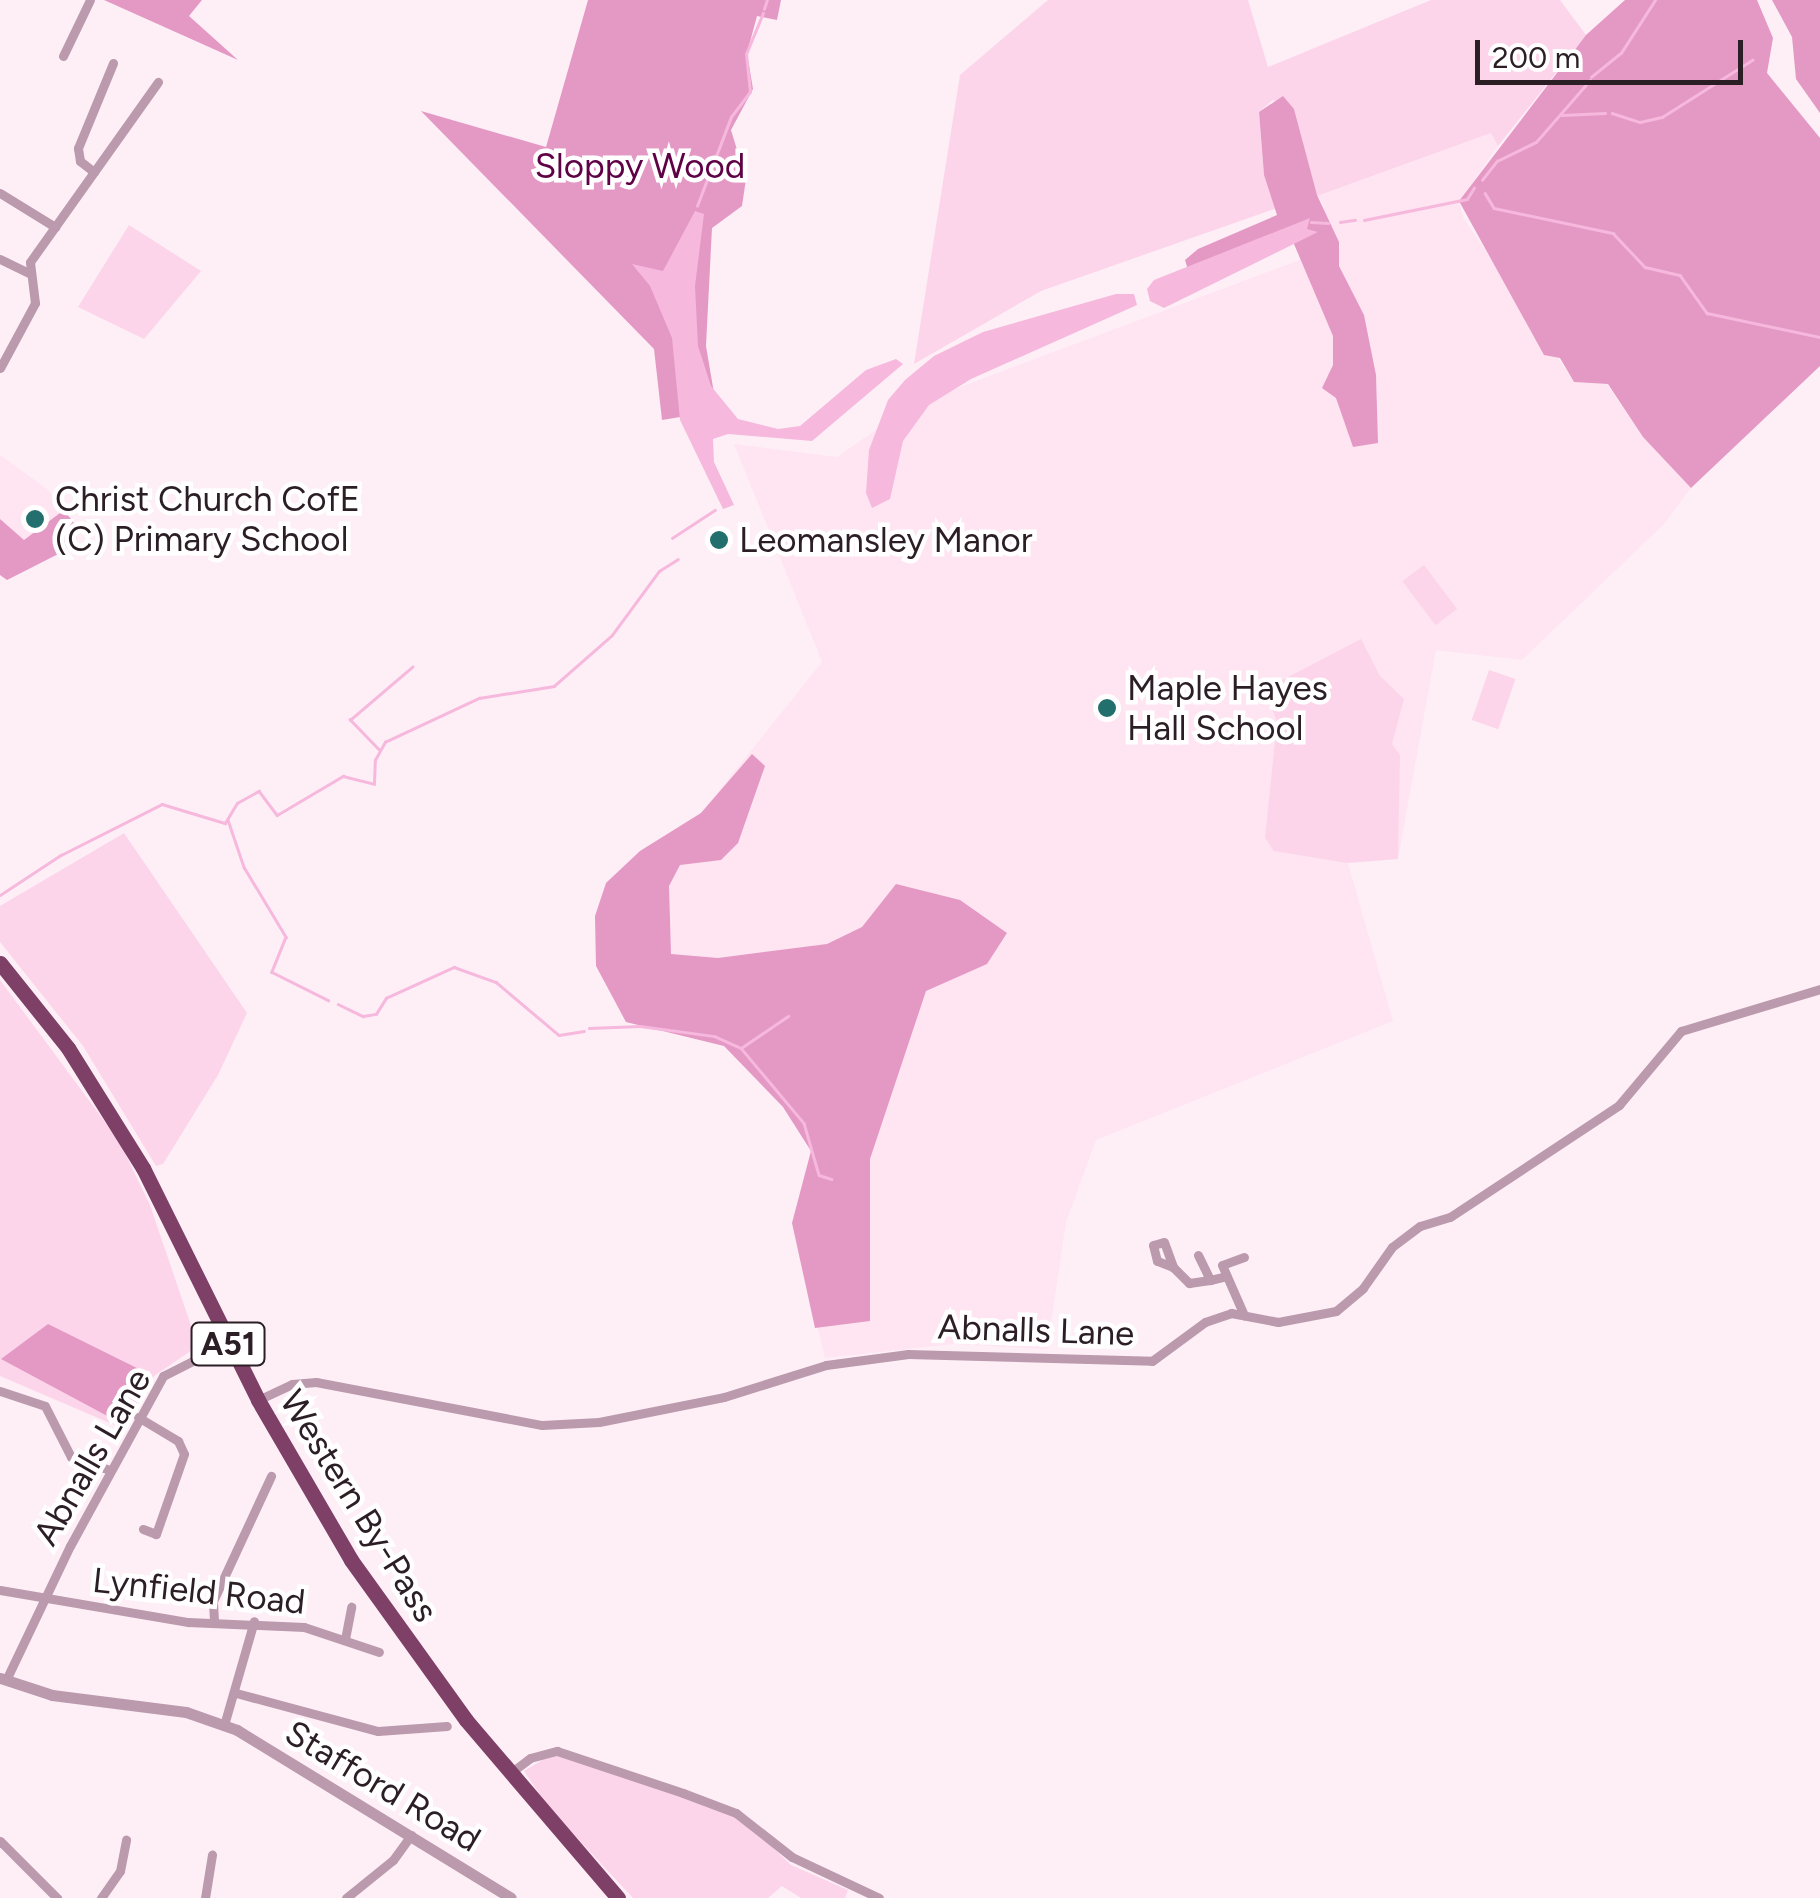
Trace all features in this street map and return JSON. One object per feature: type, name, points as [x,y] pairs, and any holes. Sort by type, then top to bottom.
[{"type":"highway","name":"Western By-Pass","points":[[0,963],[68,1048],[143,1168],[258,1400],[352,1560],[509,1774],[618,1898]]},
{"type":"street","points":[[63,56],[90,0]]},
{"type":"street","points":[[94,172],[80,161],[78,148],[113,63]]},
{"type":"street","points":[[3,369],[36,304],[29,273],[55,228],[158,82]]},
{"type":"street","points":[[0,193],[55,228]]},
{"type":"street","points":[[0,259],[29,273]]},
{"type":"street","name":"Abnalls Lane","points":[[258,1400],[292,1384],[316,1382],[542,1424],[599,1422],[706,1401],[826,1364],[908,1354],[1152,1361],[1205,1322],[1244,1315],[1278,1322],[1336,1310],[1363,1288],[1392,1247],[1420,1226],[1450,1217],[1619,1105],[1681,1032],[1820,989]]},
{"type":"street","points":[[1198,1255],[1210,1280]]},
{"type":"street","points":[[1244,1256],[1222,1265],[1244,1315]]},
{"type":"street","points":[[1173,1267],[1190,1283],[1227,1276]]},
{"type":"street","name":"Abnalls Lane","points":[[3,1679],[163,1376],[228,1343]]},
{"type":"street","points":[[0,1391],[45,1406],[67,1453],[110,1470]]},
{"type":"street","points":[[138,1417],[178,1440],[184,1454],[156,1534],[144,1529]]},
{"type":"street","points":[[214,1621],[212,1601],[271,1476]]},
{"type":"street","name":"Lynfield Road","points":[[0,1590],[81,1608],[254,1621],[344,1639],[379,1652]]},
{"type":"street","name":"Lynfield Road","points":[[344,1639],[351,1607]]},
{"type":"street","points":[[224,1725],[254,1621]]},
{"type":"street","name":"Stafford Road","points":[[3,1679],[52,1695],[186,1712],[224,1725],[511,1898]]},
{"type":"street","points":[[236,1693],[378,1731],[447,1726]]},
{"type":"street","points":[[509,1774],[530,1758],[557,1751],[683,1793],[736,1813],[792,1857],[879,1898]]},
{"type":"street","points":[[346,1898],[393,1860],[411,1836]]},
{"type":"street","points":[[100,1898],[126,1840]]},
{"type":"street","points":[[0,1841],[57,1898]]},
{"type":"street","points":[[205,1898],[216,1867],[212,1854]]},
{"type":"street","points":[[122,1855],[136,1856]]},
{"type":"street","points":[[39,1898],[49,1889]]},
{"type":"shaded area","points":[[1048,0],[1248,0],[1268,67],[1431,0],[1560,0],[1586,35],[1498,146],[1491,133],[1317,196],[1294,109],[1273,100],[1259,112],[1264,175],[1277,208],[1041,291],[914,364],[960,75]]},
{"type":"shaded area","name":"Maple Hayes Hall School","points":[[1491,133],[1498,146],[1459,201],[1463,217],[1574,382],[1607,384],[1643,437],[1691,488],[1664,524],[1522,660],[1436,650],[1398,859],[1348,863],[1393,1021],[1096,1140],[1066,1222],[1047,1349],[954,1344],[825,1358],[792,1223],[811,1151],[783,1107],[724,1046],[626,1022],[596,966],[595,917],[606,883],[640,851],[701,813],[822,662],[734,444],[837,457],[912,405],[1302,259],[1325,206],[1317,196]]},
{"type":"shaded area","points":[[695,211],[704,214],[695,286],[698,346],[711,386],[738,419],[778,429],[800,426],[866,370],[896,359],[903,364],[812,441],[728,434],[713,439],[714,462],[734,505],[723,509],[680,420],[672,338],[650,286],[632,264],[663,271]]},
{"type":"shaded area","points":[[1310,218],[1307,229],[1318,232],[1164,308],[1150,301],[1147,289],[1154,280]]},
{"type":"shaded area","points":[[129,225],[201,271],[144,339],[78,307]]},
{"type":"shaded area","points":[[1116,294],[1134,294],[1137,305],[971,379],[929,405],[903,441],[890,499],[872,508],[866,493],[869,450],[888,400],[905,380],[934,356],[983,332]]},
{"type":"shaded area","name":"Christ Church CofE (C) Primary School","points":[[0,455],[47,489],[77,527],[76,545],[7,580],[0,575]]},
{"type":"shaded area","points":[[1424,565],[1457,609],[1436,625],[1402,581]]},
{"type":"shaded area","points":[[1361,639],[1380,676],[1404,699],[1392,744],[1400,755],[1398,859],[1347,863],[1274,851],[1265,838],[1277,722],[1265,689]]},
{"type":"shaded area","points":[[1489,670],[1515,679],[1498,729],[1472,720]]},
{"type":"shaded area","points":[[124,833],[247,1013],[218,1075],[163,1164],[156,1166],[83,1046],[0,942],[0,906]]},
{"type":"shaded area","points":[[0,980],[119,1141],[150,1205],[198,1346],[154,1376],[126,1430],[0,1376]]},
{"type":"shaded area","points":[[557,1751],[736,1813],[791,1865],[848,1890],[845,1898],[801,1898],[782,1886],[768,1898],[633,1898],[548,1807],[524,1771]]},
{"type":"green space","points":[[104,0],[202,0],[189,16],[238,60]]},
{"type":"green space","name":"Sloppy Wood","points":[[588,0],[781,0],[777,20],[757,16],[747,53],[753,89],[731,130],[746,179],[742,206],[712,228],[706,346],[717,411],[662,420],[654,349],[421,111],[546,147]]},
{"type":"green space","points":[[1625,0],[1757,0],[1773,38],[1767,73],[1820,138],[1820,366],[1691,488],[1643,437],[1608,384],[1574,382],[1560,358],[1544,355],[1459,201],[1586,35]]},
{"type":"green space","points":[[1772,0],[1820,0],[1820,113],[1796,79],[1792,37]]},
{"type":"green space","points":[[1283,96],[1294,109],[1317,195],[1339,242],[1339,266],[1364,315],[1376,375],[1378,443],[1353,447],[1336,398],[1322,388],[1333,365],[1333,336],[1291,237],[1188,270],[1185,260],[1198,249],[1277,215],[1264,175],[1259,112]]},
{"type":"green space","points":[[64,510],[77,527],[76,545],[7,580],[0,575],[0,519],[24,540]]},
{"type":"green space","points":[[752,754],[765,766],[738,843],[721,860],[680,865],[669,886],[671,954],[718,958],[827,944],[862,927],[896,884],[960,900],[1007,933],[987,964],[926,991],[870,1159],[870,1321],[815,1328],[792,1223],[811,1151],[783,1107],[724,1046],[626,1022],[596,966],[595,916],[606,883],[640,851],[701,813]]},
{"type":"green space","points":[[48,1324],[151,1375],[126,1426],[1,1359]]},
{"type":"waterway","points":[[764,9],[767,0]]},
{"type":"waterway","points":[[1591,77],[1621,53],[1655,0]]},
{"type":"waterway","points":[[697,206],[731,117],[750,92],[746,54],[763,13]]},
{"type":"waterway","points":[[1612,113],[1640,122],[1662,117],[1752,60]]},
{"type":"waterway","points":[[1482,180],[1497,161],[1536,142],[1590,80]]},
{"type":"waterway","points":[[1562,115],[1605,113]]},
{"type":"waterway","points":[[1364,220],[1467,199],[1474,188]]},
{"type":"waterway","points":[[1485,193],[1494,208],[1613,233],[1645,267],[1680,275],[1707,313],[1820,337]]},
{"type":"waterway","points":[[1340,222],[1355,220]]},
{"type":"waterway","points":[[1311,222],[1328,223]]},
{"type":"waterway","points":[[672,538],[715,510]]},
{"type":"waterway","points":[[0,895],[61,855],[162,804],[225,823],[237,803],[259,791],[277,815],[343,776],[374,784],[375,760],[385,742],[479,698],[554,686],[612,635],[659,571],[678,559]]},
{"type":"waterway","points":[[379,750],[350,720],[412,667]]},
{"type":"waterway","points":[[228,820],[244,867],[286,937],[272,972],[328,1000]]},
{"type":"waterway","points":[[338,1004],[363,1016],[376,1014],[386,998],[454,967],[496,982],[559,1035],[584,1031]]},
{"type":"waterway","points":[[741,1048],[788,1016]]},
{"type":"waterway","points":[[589,1028],[640,1026],[714,1036],[741,1048],[804,1123],[819,1175],[831,1179]]},
{"type":"place","name":"Christ Church CofE (C) Primary School","points":[[35,519]]},
{"type":"place","name":"Leomansley Manor","points":[[719,540]]},
{"type":"place","name":"Maple Hayes Hall School","points":[[1107,708]]}]
